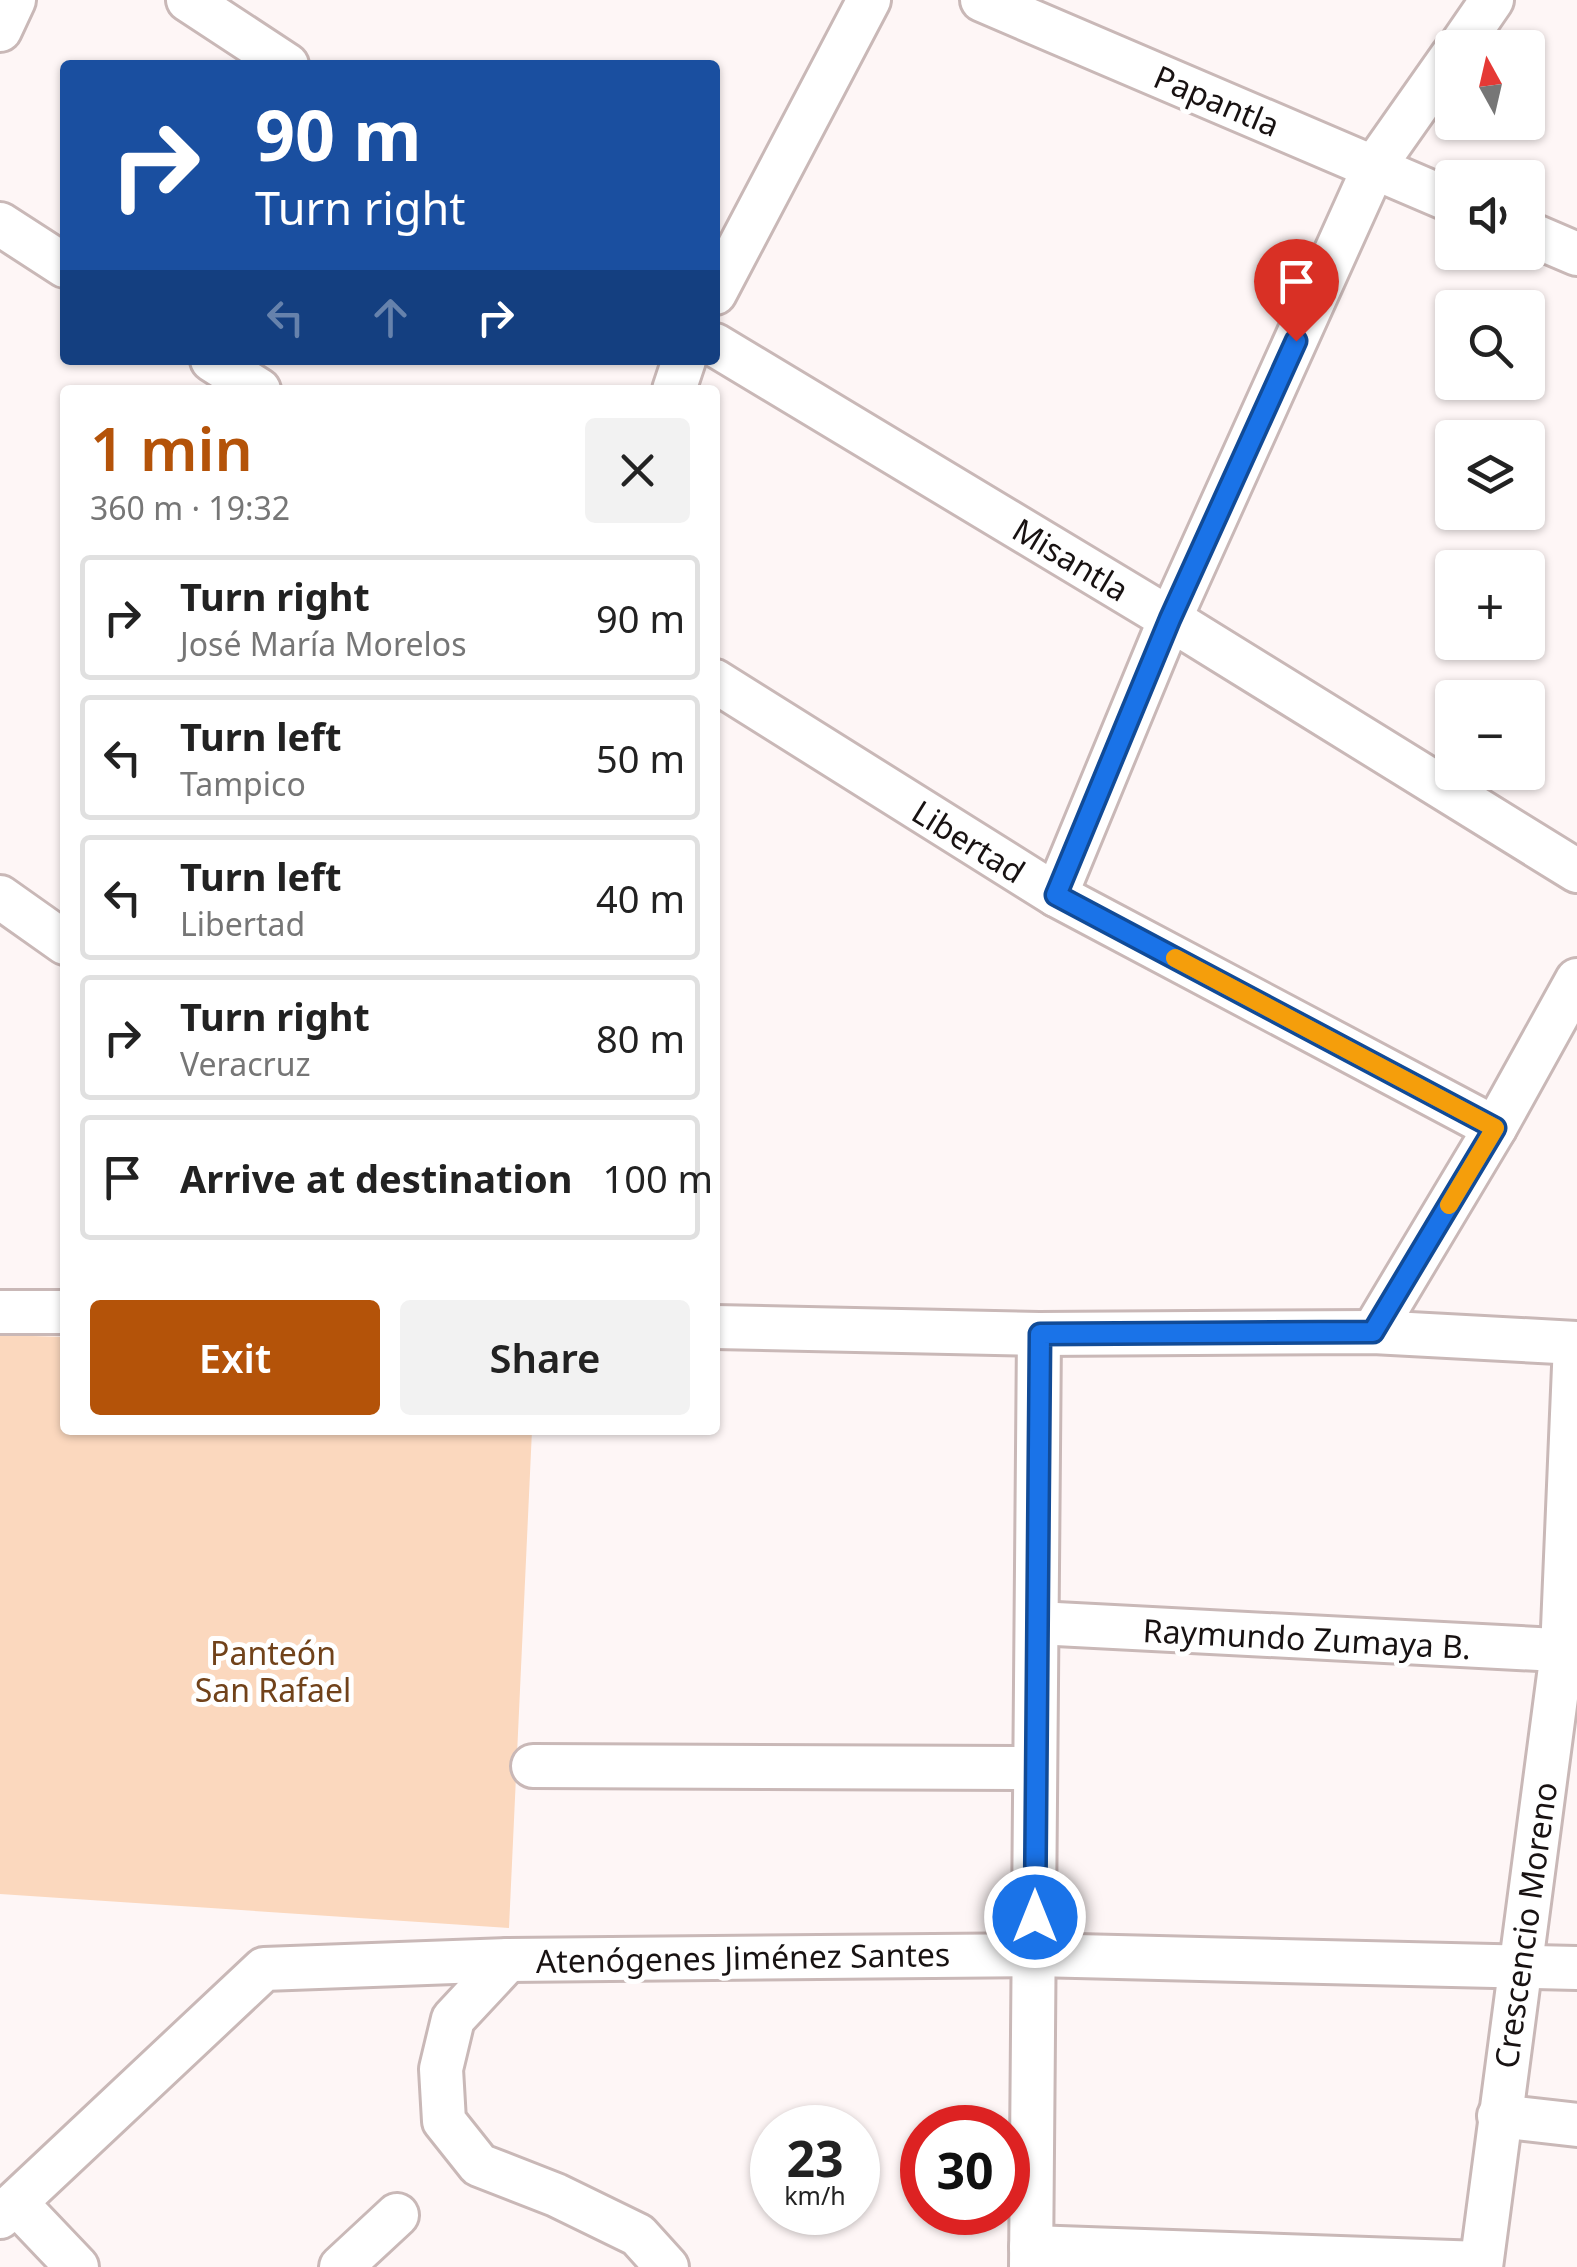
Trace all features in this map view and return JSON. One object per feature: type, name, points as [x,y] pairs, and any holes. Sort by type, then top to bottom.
[{"type":"street","points":[[0,30],[14,0]]},
{"type":"street","points":[[188,0],[279,60]]},
{"type":"street","points":[[720,283],[869,0]]},
{"type":"street","name":"Papantla","points":[[982,0],[1435,193]]},
{"type":"street","points":[[1471,30],[1492,0]]},
{"type":"street","points":[[1056,895],[1170,619],[1374,167],[1435,80]]},
{"type":"street","points":[[0,224],[60,263]]},
{"type":"street","points":[[1545,240],[1577,254]]},
{"type":"street","name":"Misantla","points":[[720,348],[1170,619],[1577,871]]},
{"type":"street","points":[[220,365],[251,385]]},
{"type":"street","name":"Libertad","points":[[720,684],[1056,895],[1495,1128]]},
{"type":"street","points":[[0,898],[60,940]]},
{"type":"street","points":[[1373,1332],[1495,1128],[1577,980]]},
{"type":"street","points":[[0,1312],[60,1312]]},
{"type":"street","points":[[720,1327],[1040,1334],[1373,1332],[1576,1342]]},
{"type":"street","points":[[1040,1334],[1031,2257],[1481,2265]]},
{"type":"street","name":"Crescencio Moreno","points":[[1481,2265],[1519,1967],[1570,1651],[1576,1342]]},
{"type":"street","name":"Raymundo Zumaya B.","points":[[1036,1623],[1570,1651]]},
{"type":"street","points":[[533,1766],[1036,1768]]},
{"type":"street","name":"Atenógenes Jiménez Santes","points":[[8,2210],[264,1969],[508,1960],[1035,1955],[1577,1968]]},
{"type":"street","points":[[508,1960],[453,2018],[441,2068],[444,2120],[479,2165],[556,2195],[638,2235],[667,2267]]},
{"type":"street","points":[[1499,2116],[1577,2124]]},
{"type":"street","points":[[8,2210],[78,2267]]},
{"type":"street","points":[[341,2267],[397,2215]]},
{"type":"green space","name":"Panteón San Rafael","points":[[0,1335],[60,1337],[60,1435],[532,1435],[509,1928],[0,1894]]},
{"type":"slow traffic","points":[[1175,958],[1495,1128],[1449,1205]]},
{"type":"route","points":[[1035,1917],[1040,1334],[1373,1332],[1495,1128],[1056,895],[1170,619],[1296,341]]}]
